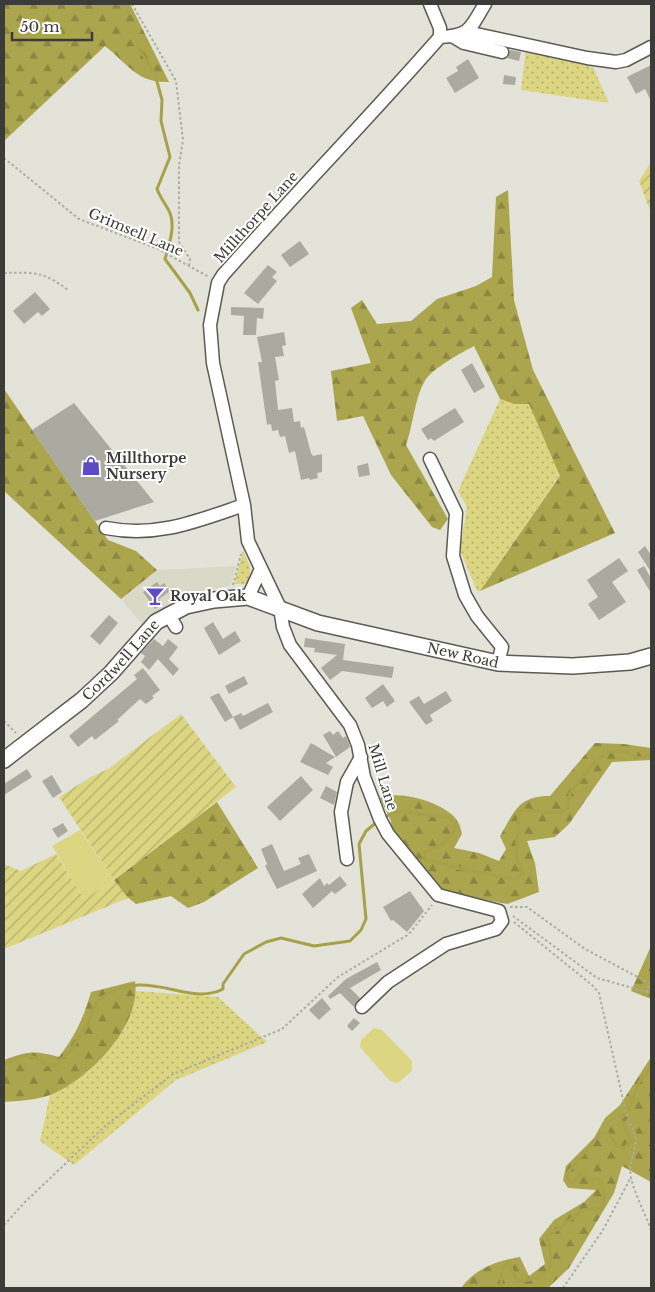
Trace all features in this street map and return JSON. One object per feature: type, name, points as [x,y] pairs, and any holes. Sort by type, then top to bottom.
[{"type":"main road","name":"Cordwell Lane","points":[[4,760],[82,700],[111,673],[156,622],[168,614],[186,606],[251,592],[280,608]]},
{"type":"main road","name":"New Road","points":[[280,608],[318,623],[498,663],[528,666],[574,666],[630,662],[651,656]]},
{"type":"street","points":[[430,4],[440,28],[440,37],[454,37],[467,32],[587,58],[616,62],[626,60],[651,47]]},
{"type":"street","points":[[467,32],[485,4]]},
{"type":"street","name":"Millthorpe Lane","points":[[280,608],[260,571],[248,541],[244,505],[213,363],[210,325],[218,283],[279,211],[380,106],[440,37]]},
{"type":"street","points":[[454,37],[464,44],[502,52]]},
{"type":"street","points":[[430,459],[456,513],[453,556],[465,595],[477,616],[502,647],[498,663]]},
{"type":"street","points":[[106,528],[130,533],[168,529],[183,526],[244,505]]},
{"type":"street","points":[[251,592],[260,571]]},
{"type":"street","name":"Mill Lane","points":[[280,608],[283,627],[290,646],[350,726],[361,757],[364,777],[380,820],[388,834],[438,895]]},
{"type":"street","points":[[168,614],[176,627]]},
{"type":"street","points":[[347,859],[341,812],[347,782],[361,757]]},
{"type":"street","points":[[362,1007],[388,982],[446,944],[496,929],[502,920],[498,911],[438,895]]},
{"type":"path","points":[[132,4],[176,81],[183,140],[179,164],[178,242],[190,259],[189,266]]},
{"type":"path","name":"Grimsell Lane","points":[[4,158],[79,219],[158,249],[218,283]]},
{"type":"path","points":[[158,249],[163,248],[172,253],[174,257]]},
{"type":"path","points":[[4,273],[43,274],[52,277],[69,291]]},
{"type":"path","points":[[248,541],[242,550],[232,585],[251,592]]},
{"type":"path","points":[[4,722],[27,743]]},
{"type":"path","points":[[4,1225],[25,1202],[105,1126],[173,1074],[241,1044],[262,1039],[282,1029],[338,977],[409,934],[438,895]]},
{"type":"path","points":[[498,911],[510,907],[526,907],[585,949],[636,978],[650,983],[646,992]]},
{"type":"path","points":[[498,911],[515,917],[597,978],[651,992]]},
{"type":"path","points":[[498,911],[592,985],[599,993],[626,1115],[628,1122],[636,1132],[636,1147],[631,1177],[603,1230],[563,1288]]},
{"type":"path","points":[[631,1177],[651,1230]]},
{"type":"shaded area","points":[[526,48],[593,67],[609,103],[521,90]]},
{"type":"shaded area","points":[[651,162],[651,213],[639,181]]},
{"type":"shaded area","points":[[500,399],[514,404],[529,404],[560,475],[480,591],[477,591],[460,550],[467,507],[458,491]]},
{"type":"shaded area","points":[[243,551],[249,564],[250,575],[246,584],[234,584]]},
{"type":"shaded area","points":[[236,566],[231,585],[184,597],[179,596],[143,625],[121,599],[157,570]]},
{"type":"shaded area","points":[[181,714],[236,787],[114,880],[59,797],[89,778],[108,769]]},
{"type":"shaded area","points":[[80,830],[114,880],[84,899],[52,846]]},
{"type":"shaded area","points":[[56,854],[84,899],[114,880],[128,898],[4,949],[4,864],[21,871]]},
{"type":"shaded area","points":[[136,991],[218,997],[267,1042],[176,1080],[74,1165],[40,1141],[50,1095],[89,1071],[124,1029]]},
{"type":"shaded area","points":[[374,1028],[382,1030],[412,1061],[412,1071],[398,1083],[390,1081],[360,1047],[361,1040]]},
{"type":"green space","points":[[4,4],[130,4],[169,82],[158,82],[141,76],[105,46],[4,141]]},
{"type":"green space","points":[[508,190],[514,300],[533,370],[615,533],[480,591],[560,476],[529,404],[514,404],[500,399],[474,346],[455,356],[426,379],[419,393],[406,445],[448,519],[440,530],[432,527],[391,475],[363,416],[337,421],[331,371],[371,363],[351,308],[362,300],[377,324],[411,321],[437,299],[476,286],[492,277],[496,197]]},
{"type":"green space","points":[[4,389],[108,540],[136,551],[157,570],[121,599],[4,491]]},
{"type":"green space","points":[[595,743],[624,744],[651,748],[651,760],[612,762],[569,824],[555,837],[527,841],[535,863],[539,892],[507,904],[440,891],[392,834],[391,821],[380,798],[398,795],[422,800],[444,809],[453,815],[458,822],[462,834],[454,848],[479,853],[499,861],[506,849],[500,836],[514,812],[524,802],[550,796]]},
{"type":"green space","points":[[217,802],[258,868],[204,902],[188,908],[171,896],[136,904],[125,895],[114,880]]},
{"type":"green space","points":[[651,946],[651,999],[631,991]]},
{"type":"green space","points":[[135,981],[135,998],[130,1015],[110,1049],[96,1064],[65,1088],[50,1095],[4,1102],[4,1060],[31,1052],[59,1057],[70,1042],[78,1026],[91,992]]},
{"type":"green space","points":[[651,1057],[651,1182],[622,1166],[614,1193],[569,1268],[548,1288],[461,1288],[480,1270],[503,1261],[520,1257],[529,1276],[545,1264],[539,1239],[554,1220],[584,1202],[596,1190],[568,1188],[563,1180],[566,1166],[594,1138],[605,1118],[620,1105]]},
{"type":"building","points":[[510,50],[521,52],[519,61],[507,58]]},
{"type":"building","points":[[468,59],[479,78],[455,93],[446,78],[458,71],[456,67]]},
{"type":"building","points":[[651,65],[651,101],[645,89],[636,94],[627,77]]},
{"type":"building","points":[[504,75],[516,77],[515,85],[503,84]]},
{"type":"building","points":[[300,241],[309,254],[290,267],[281,255]]},
{"type":"building","points":[[268,265],[277,272],[272,277],[277,281],[258,304],[244,293]]},
{"type":"building","points":[[35,292],[50,309],[42,316],[38,312],[24,324],[13,311]]},
{"type":"building","points":[[231,307],[264,308],[263,319],[257,318],[256,335],[243,335],[244,316],[231,315]]},
{"type":"building","points":[[284,332],[286,345],[282,346],[284,356],[275,357],[279,380],[275,381],[278,410],[292,408],[294,422],[300,421],[301,428],[304,427],[311,453],[313,456],[322,454],[322,472],[317,473],[318,478],[310,480],[309,478],[301,480],[295,451],[289,453],[285,436],[280,437],[278,430],[272,431],[271,424],[267,425],[258,362],[262,362],[257,337]]},
{"type":"building","points":[[472,363],[485,387],[474,393],[461,370]]},
{"type":"building","name":"Millthorpe Nursery","points":[[74,403],[154,502],[95,521],[32,430]]},
{"type":"building","points":[[455,408],[464,422],[434,441],[431,438],[428,440],[421,429]]},
{"type":"building","points":[[368,463],[370,475],[359,477],[357,466]]},
{"type":"building","points":[[645,546],[651,555],[651,572],[638,552]]},
{"type":"building","points":[[619,558],[628,571],[612,582],[626,602],[599,620],[588,604],[598,597],[587,580]]},
{"type":"building","points":[[644,566],[651,578],[651,593],[637,570]]},
{"type":"building","name":"Royal Oak","points":[[157,582],[160,586],[164,583],[170,591],[159,599],[162,604],[155,609],[143,592]]},
{"type":"building","points":[[109,615],[118,623],[100,645],[90,636]]},
{"type":"building","points":[[213,622],[223,639],[235,631],[241,641],[219,655],[204,628]]},
{"type":"building","points":[[305,638],[345,644],[343,660],[394,667],[392,678],[342,671],[330,680],[321,668],[337,655],[314,652],[315,648],[304,647]]},
{"type":"building","points":[[154,639],[163,646],[168,639],[178,647],[169,659],[179,669],[173,676],[158,659],[149,670],[141,662],[145,656],[141,653]]},
{"type":"building","points":[[143,668],[160,690],[152,696],[154,698],[146,704],[140,699],[117,720],[119,721],[95,740],[92,736],[78,747],[69,736],[137,679],[134,675]]},
{"type":"building","points":[[244,676],[248,684],[229,694],[225,686]]},
{"type":"building","points":[[383,684],[395,701],[387,707],[383,701],[372,708],[365,698]]},
{"type":"building","points":[[446,691],[452,701],[430,715],[433,721],[426,725],[409,702],[419,696],[424,704]]},
{"type":"building","points":[[219,693],[233,717],[225,722],[210,697]]},
{"type":"building","points":[[268,703],[273,712],[240,730],[233,717],[241,713],[243,716]]},
{"type":"building","points":[[330,731],[333,735],[338,731],[343,738],[346,736],[350,747],[336,757],[323,735]]},
{"type":"building","points":[[311,743],[335,757],[326,763],[333,767],[328,775],[300,762]]},
{"type":"building","points":[[27,769],[32,777],[4,795],[4,784]]},
{"type":"building","points":[[52,775],[62,792],[53,798],[42,781]]},
{"type":"building","points":[[301,776],[313,790],[280,821],[267,807]]},
{"type":"building","points":[[326,786],[337,792],[334,805],[320,798]]},
{"type":"building","points":[[63,823],[68,831],[58,838],[52,829]]},
{"type":"building","points":[[272,844],[284,871],[301,864],[298,858],[309,854],[317,871],[277,889],[265,866],[267,864],[261,849]]},
{"type":"building","points":[[340,876],[347,885],[335,894],[332,891],[313,908],[302,894],[320,878],[324,886],[327,883],[329,885]]},
{"type":"building","points":[[410,891],[424,911],[407,932],[393,920],[391,921],[383,907]]},
{"type":"building","points":[[377,962],[381,970],[350,988],[360,998],[354,1007],[340,993],[330,999],[328,996],[346,979]]},
{"type":"building","points":[[322,998],[331,1009],[319,1020],[309,1010]]},
{"type":"building","points":[[354,1018],[360,1023],[352,1031],[347,1026]]},
{"type":"waterway","points":[[138,47],[155,74],[162,100],[161,121],[170,157],[157,189],[171,215],[172,221],[165,259],[190,293],[198,310]]},
{"type":"waterway","points":[[383,818],[397,811],[451,818],[456,826],[451,836],[440,845],[425,852],[424,859],[466,870],[515,879],[523,874],[516,856],[519,811],[530,810],[552,813],[567,810],[570,793],[593,764],[607,752],[623,751],[639,758],[651,756]]},
{"type":"waterway","points":[[4,1065],[25,1056],[34,1057],[46,1065],[55,1065],[70,1051],[78,1040],[98,1001],[117,989],[134,985],[150,985],[195,994],[209,993],[223,989],[223,984],[244,954],[266,942],[281,938],[314,946],[350,941],[361,930],[366,919],[359,844],[366,831],[378,821]]},
{"type":"waterway","points":[[501,1288],[502,1269],[509,1262],[517,1281],[544,1275],[551,1264],[547,1237],[583,1210],[602,1208],[605,1193],[599,1179],[591,1179],[581,1174],[573,1183],[568,1179],[568,1172],[601,1133],[609,1134],[617,1146],[624,1148],[631,1141],[621,1119],[629,1108],[639,1082],[651,1067]]},
{"type":"waterway","points":[[479,1288],[489,1286],[495,1288]]},
{"type":"place","name":"Millthorpe Nursery","points":[[91,466]]},
{"type":"place","name":"Royal Oak","points":[[155,596]]}]
